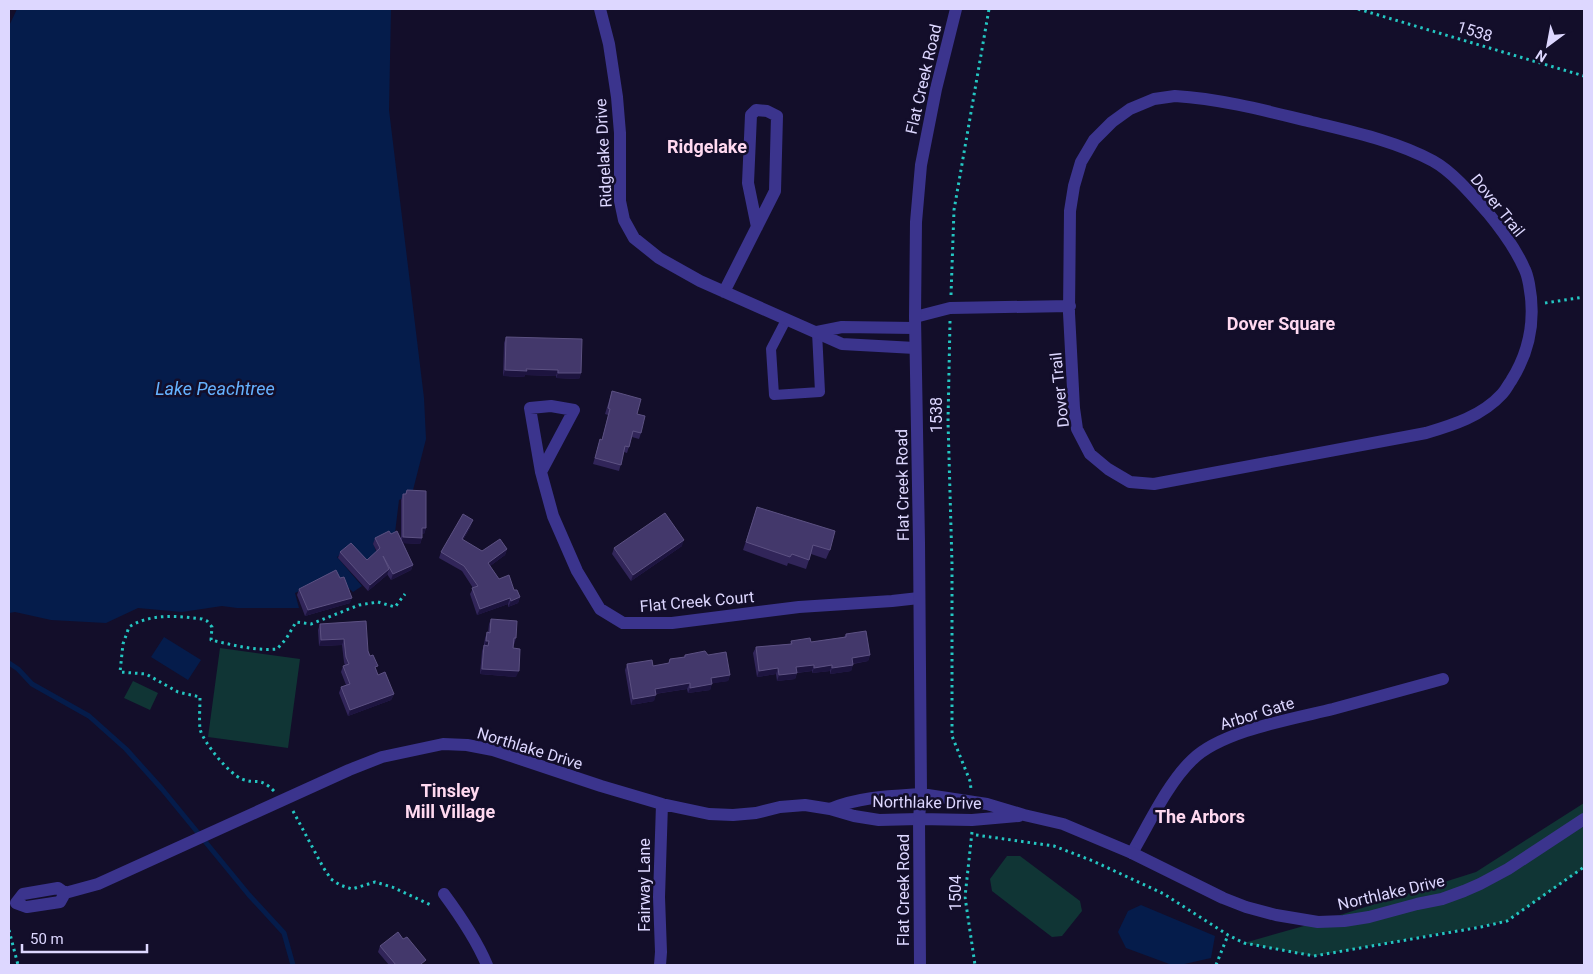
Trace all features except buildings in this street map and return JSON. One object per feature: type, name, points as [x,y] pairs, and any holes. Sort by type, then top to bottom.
[{"type":"street","name":"Ridgelake Drive","points":[[600,9],[610,44],[618,97],[620,201],[624,220],[634,238],[659,258],[700,281],[842,344],[915,348]]},
{"type":"street","name":"Flat Creek Road","points":[[920,965],[920,598],[915,348],[916,222],[921,165],[936,89],[956,9]]},
{"type":"street","name":"Dover Trail","points":[[1175,96],[1205,98],[1355,132],[1409,149],[1436,162],[1475,197],[1505,234],[1526,271],[1532,305],[1532,322],[1528,346],[1517,371],[1502,394],[1481,410],[1459,423],[1426,433],[1154,484],[1130,482],[1108,469],[1090,454],[1077,429],[1071,366],[1070,306],[1070,211],[1074,186],[1081,162],[1094,140],[1112,122],[1130,109],[1154,99],[1175,96]]},
{"type":"street","points":[[724,292],[775,191],[777,116],[767,111],[756,110],[751,115],[748,183],[756,227]]},
{"type":"street","points":[[817,332],[842,327],[915,322],[950,308],[1070,306]]},
{"type":"street","name":"Flat Creek Court","points":[[542,472],[574,410],[551,406],[530,408],[542,472],[554,516],[577,571],[600,609],[623,623],[672,624],[799,606],[920,598]]},
{"type":"street","name":"Arbor Gate","points":[[1132,853],[1162,801],[1192,760],[1225,738],[1443,679]]},
{"type":"street","name":"Northlake Drive","points":[[12,903],[23,894],[58,888],[65,893],[98,884],[349,770],[382,757],[443,744],[467,745],[494,750],[592,784],[662,804],[709,814],[733,815],[756,813],[780,807],[805,805],[830,808],[854,816],[879,820],[972,820],[1024,815]]},
{"type":"street","name":"Northlake Drive","points":[[830,808],[846,802],[921,794],[988,804],[1063,824],[1132,853],[1223,898],[1246,907],[1276,915],[1318,922],[1344,921],[1442,899],[1480,884],[1508,869],[1584,819]]},
{"type":"street","name":"Fairway Lane","points":[[660,965],[659,897],[662,804]]},
{"type":"street","points":[[444,894],[479,945],[487,965]]},
{"type":"lane","points":[[786,320],[771,349],[774,395],[820,392],[817,332]]},
{"type":"path","name":"1538","points":[[973,801],[970,781],[952,736],[952,564],[948,421],[950,308],[954,210],[989,9]]},
{"type":"path","name":"1538","points":[[1358,9],[1584,76]]},
{"type":"path","points":[[1532,305],[1584,297]]},
{"type":"path","points":[[405,594],[395,606],[378,602],[359,605],[311,624],[296,622],[278,649],[266,650],[211,640],[212,627],[207,621],[202,620],[172,616],[136,622],[129,626],[123,644],[120,672],[146,674],[178,692],[200,697],[200,729],[204,739],[230,772],[239,778],[266,784],[273,790],[280,801],[290,807],[331,879],[340,885],[352,889],[375,882],[392,887],[432,905]]},
{"type":"path","name":"1504","points":[[972,820],[964,897],[975,965]]},
{"type":"path","points":[[9,930],[18,965]]},
{"type":"path","points":[[1216,965],[1228,935]]},
{"type":"green space","points":[[220,648],[300,659],[288,748],[208,737]]},
{"type":"green space","points":[[133,681],[158,693],[150,710],[124,698]]},
{"type":"green space","points":[[1584,803],[1584,868],[1507,921],[1314,956],[1244,943],[1318,922],[1476,872]]},
{"type":"green space","points":[[1007,856],[1020,856],[1080,901],[1082,911],[1062,936],[1052,937],[992,891],[990,879]]},
{"type":"water","name":"Lake Peachtree","points":[[17,9],[391,9],[389,110],[424,398],[426,439],[412,494],[399,500],[395,533],[373,543],[377,554],[365,565],[349,548],[337,557],[362,586],[353,592],[334,575],[295,593],[299,608],[237,608],[222,606],[182,612],[138,608],[106,623],[51,620],[15,612],[9,613],[9,26]]},
{"type":"water","points":[[164,637],[201,660],[188,680],[151,657]]},
{"type":"water","points":[[1141,905],[1215,936],[1211,958],[1172,965],[1126,948],[1118,932],[1128,911]]},
{"type":"waterway","points":[[9,663],[18,669],[32,684],[89,716],[126,749],[162,789],[249,895],[284,933],[293,965]]},
{"type":"district","name":"Ridgelake","points":[[707,147]]},
{"type":"district","name":"Dover Square","points":[[1281,324]]},
{"type":"district","name":"Tinsley Mill Village","points":[[450,801]]},
{"type":"district","name":"The Arbors","points":[[1200,817]]}]
